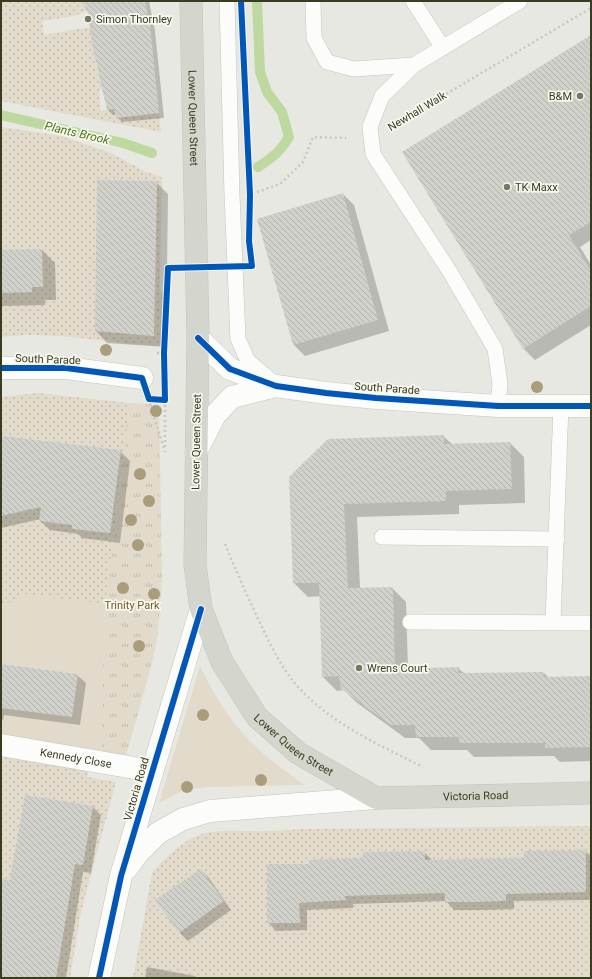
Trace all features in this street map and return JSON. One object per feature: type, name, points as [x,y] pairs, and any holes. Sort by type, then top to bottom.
[{"type":"main road","name":"Lower Queen Street","points":[[190,3],[198,338],[195,565],[201,609],[222,662],[258,717],[298,754],[376,798]]},
{"type":"main road","name":"Victoria Road","points":[[376,798],[591,793]]},
{"type":"street","name":"South Parade","points":[[198,338],[230,369],[276,386],[376,398],[498,406],[591,406]]},
{"type":"street","name":"South Parade","points":[[1,368],[66,368],[142,378]]},
{"type":"street","name":"South Parade","points":[[196,452],[215,415],[232,396],[276,386]]},
{"type":"street","name":"Victoria Road","points":[[99,978],[121,876],[201,609]]},
{"type":"street","name":"Kennedy Close","points":[[1,745],[152,771]]},
{"type":"street","name":"Victoria Road","points":[[121,876],[138,853],[158,833],[183,820],[210,811],[376,798]]},
{"type":"lane","points":[[227,1],[232,195],[238,339],[248,362],[276,386]]},
{"type":"lane","points":[[313,1],[314,38],[327,62],[354,69],[414,65]]},
{"type":"lane","points":[[413,1],[443,48]]},
{"type":"lane","points":[[498,406],[500,384],[495,349],[450,272],[373,154],[370,127],[382,96],[414,65],[512,3]]},
{"type":"lane","points":[[553,622],[562,406]]},
{"type":"lane","points":[[382,537],[557,540]]},
{"type":"lane","points":[[410,622],[591,623]]},
{"type":"path","points":[[256,193],[280,184],[303,162],[313,137],[372,138]]},
{"type":"path","points":[[164,361],[165,346]]},
{"type":"path","points":[[157,400],[165,392]]},
{"type":"path","points":[[157,400],[166,452],[157,400]]},
{"type":"path","points":[[223,540],[244,590],[268,639],[284,668],[298,687],[333,718],[372,741],[425,768]]},
{"type":"green space","points":[[1,1],[82,1],[100,6],[74,16],[42,21],[44,35],[90,27],[98,76],[112,73],[114,89],[99,90],[101,111],[114,109],[116,118],[159,113],[161,132],[1,101]]},
{"type":"green space","points":[[1,127],[61,136],[111,153],[146,172],[162,177],[160,291],[163,294],[161,346],[61,336],[21,335],[1,337]]},
{"type":"green space","points":[[37,393],[130,403],[105,604],[23,594],[1,608],[1,397]]},
{"type":"green space","name":"Trinity Park","points":[[130,403],[159,405],[162,580],[158,634],[152,663],[126,756],[101,752],[105,604]]},
{"type":"green space","points":[[23,594],[105,604],[101,752],[1,734],[1,708],[78,674],[2,664],[1,669],[1,608]]},
{"type":"green space","points":[[200,666],[210,686],[241,732],[276,764],[304,785],[208,787],[184,790],[159,803]]},
{"type":"green space","points":[[1,754],[88,770],[87,777],[116,782],[81,912],[70,978],[1,978]]},
{"type":"green space","points":[[591,826],[591,978],[133,978],[152,873],[173,852],[184,843],[197,836],[222,831]]},
{"type":"building","points":[[82,1],[145,1],[150,25],[159,113],[116,118],[114,109],[107,110],[92,45],[88,14]]},
{"type":"building","name":"TK Maxx","points":[[591,35],[591,222],[569,235],[591,271],[591,306],[523,349],[402,152]]},
{"type":"building","points":[[97,180],[157,181],[154,336],[95,331]]},
{"type":"building","points":[[343,193],[378,320],[293,345],[257,219]]},
{"type":"building","points":[[42,249],[43,287],[32,287],[32,292],[1,293],[1,250]]},
{"type":"building","points":[[444,435],[444,444],[510,442],[512,489],[446,491],[446,501],[344,504],[348,588],[393,587],[395,669],[459,667],[458,673],[544,672],[544,677],[591,676],[591,747],[545,748],[545,743],[459,743],[459,737],[416,737],[415,725],[391,725],[341,689],[339,676],[322,677],[319,583],[293,583],[289,477],[328,439]]},
{"type":"building","points":[[1,436],[121,450],[110,533],[72,529],[72,525],[39,521],[41,507],[1,516]]},
{"type":"building","points":[[1,664],[78,674],[72,717],[1,708]]},
{"type":"building","points":[[25,795],[93,806],[83,865],[75,864],[56,978],[1,978],[1,879],[10,880]]},
{"type":"building","points":[[586,850],[586,892],[506,894],[506,901],[476,902],[445,902],[445,893],[345,896],[346,900],[299,903],[300,923],[267,923],[267,864],[309,864],[309,860],[363,858],[363,852],[425,851],[425,860],[524,858],[524,851]]},
{"type":"building","points":[[201,869],[224,901],[179,933],[155,900]]},
{"type":"waterway","name":"Plants Brook","points":[[257,1],[260,72],[267,92],[282,112],[289,137],[276,154],[258,167]]},
{"type":"waterway","name":"Plants Brook","points":[[1,115],[123,143],[152,153]]},
{"type":"cycle path","points":[[1,368],[66,368],[142,378],[149,399],[165,400],[164,353],[168,268],[252,266],[249,241],[250,195],[241,1]]},
{"type":"cycle path","points":[[198,338],[230,369],[276,386],[376,398],[498,406],[591,406]]},
{"type":"cycle path","points":[[99,978],[121,876],[201,609]]},
{"type":"place","name":"Simon Thornley","points":[[88,19]]},
{"type":"place","name":"B&M","points":[[580,96]]},
{"type":"place","name":"TK Maxx","points":[[507,187]]},
{"type":"place","name":"Wrens Court","points":[[359,668]]}]
